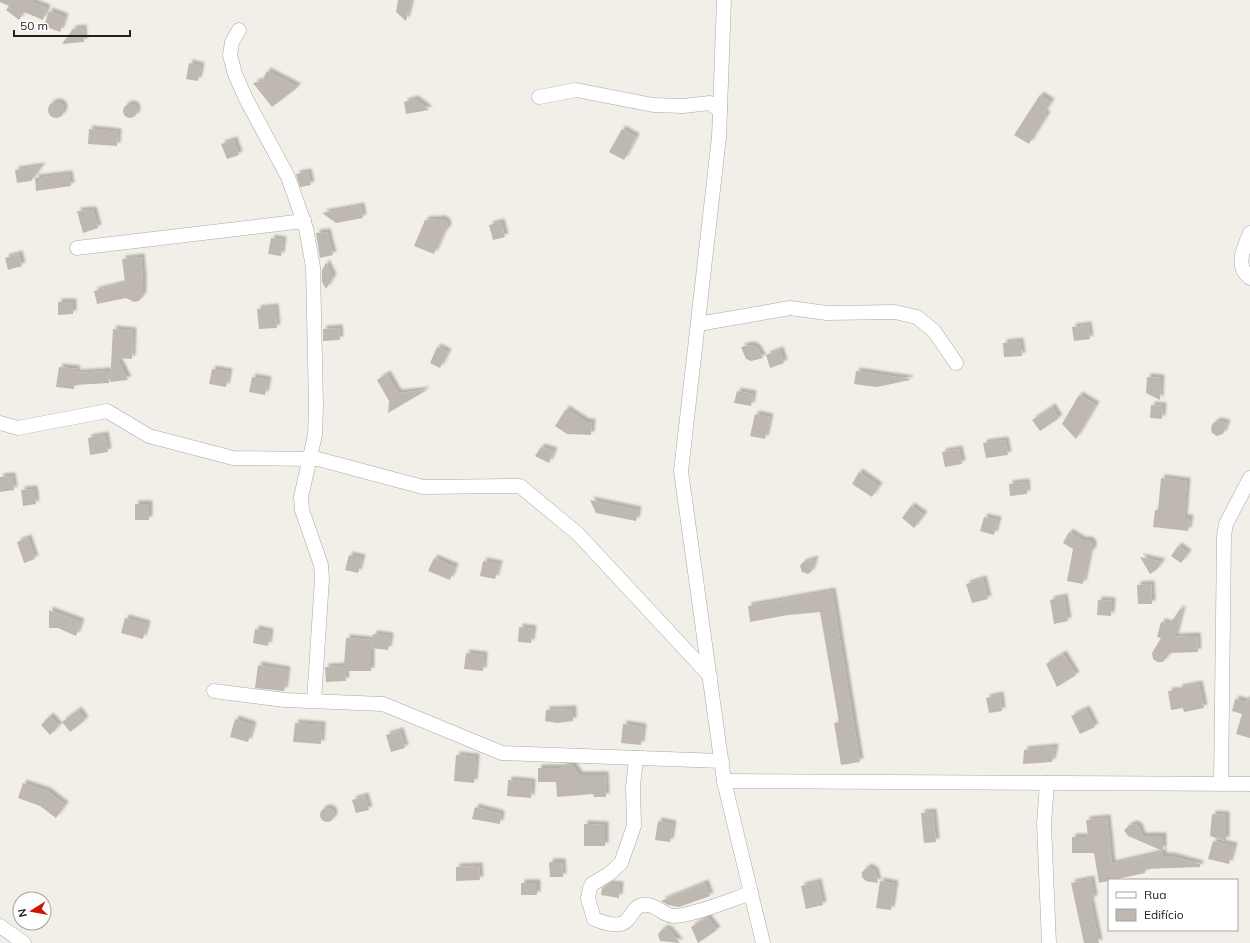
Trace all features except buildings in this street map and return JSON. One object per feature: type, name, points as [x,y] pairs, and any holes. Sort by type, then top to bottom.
[{"type":"street","points":[[724,0],[719,137],[681,471],[724,781],[763,943]]},
{"type":"street","points":[[239,30],[232,42],[230,55],[235,74],[246,99],[288,177],[304,221],[312,267],[315,309],[315,435],[301,497],[302,510],[320,565],[322,579],[314,701]]},
{"type":"street","points":[[539,97],[576,90],[653,105],[683,106],[710,103],[720,111]]},
{"type":"street","points":[[77,248],[304,221]]},
{"type":"street","points":[[1250,233],[1242,253],[1241,264],[1245,274],[1250,278]]},
{"type":"street","points":[[698,324],[790,308],[827,313],[894,312],[917,317],[934,331],[956,363]]},
{"type":"street","points":[[0,423],[18,428],[107,411],[149,436],[233,458],[318,459],[423,487],[520,486],[578,534],[710,676]]},
{"type":"street","points":[[1221,784],[1224,536],[1226,524],[1250,478]]},
{"type":"street","points":[[214,691],[285,700],[384,704],[502,753],[722,761]]},
{"type":"street","points":[[636,758],[633,787],[634,826],[621,863],[609,874],[592,884],[590,888],[588,898],[594,919],[619,925],[627,922],[634,910],[642,905],[652,906],[674,916],[688,914],[751,893]]},
{"type":"street","points":[[724,781],[1250,784]]},
{"type":"street","points":[[1047,783],[1044,824],[1049,943]]},
{"type":"street","points":[[0,926],[24,943]]}]
